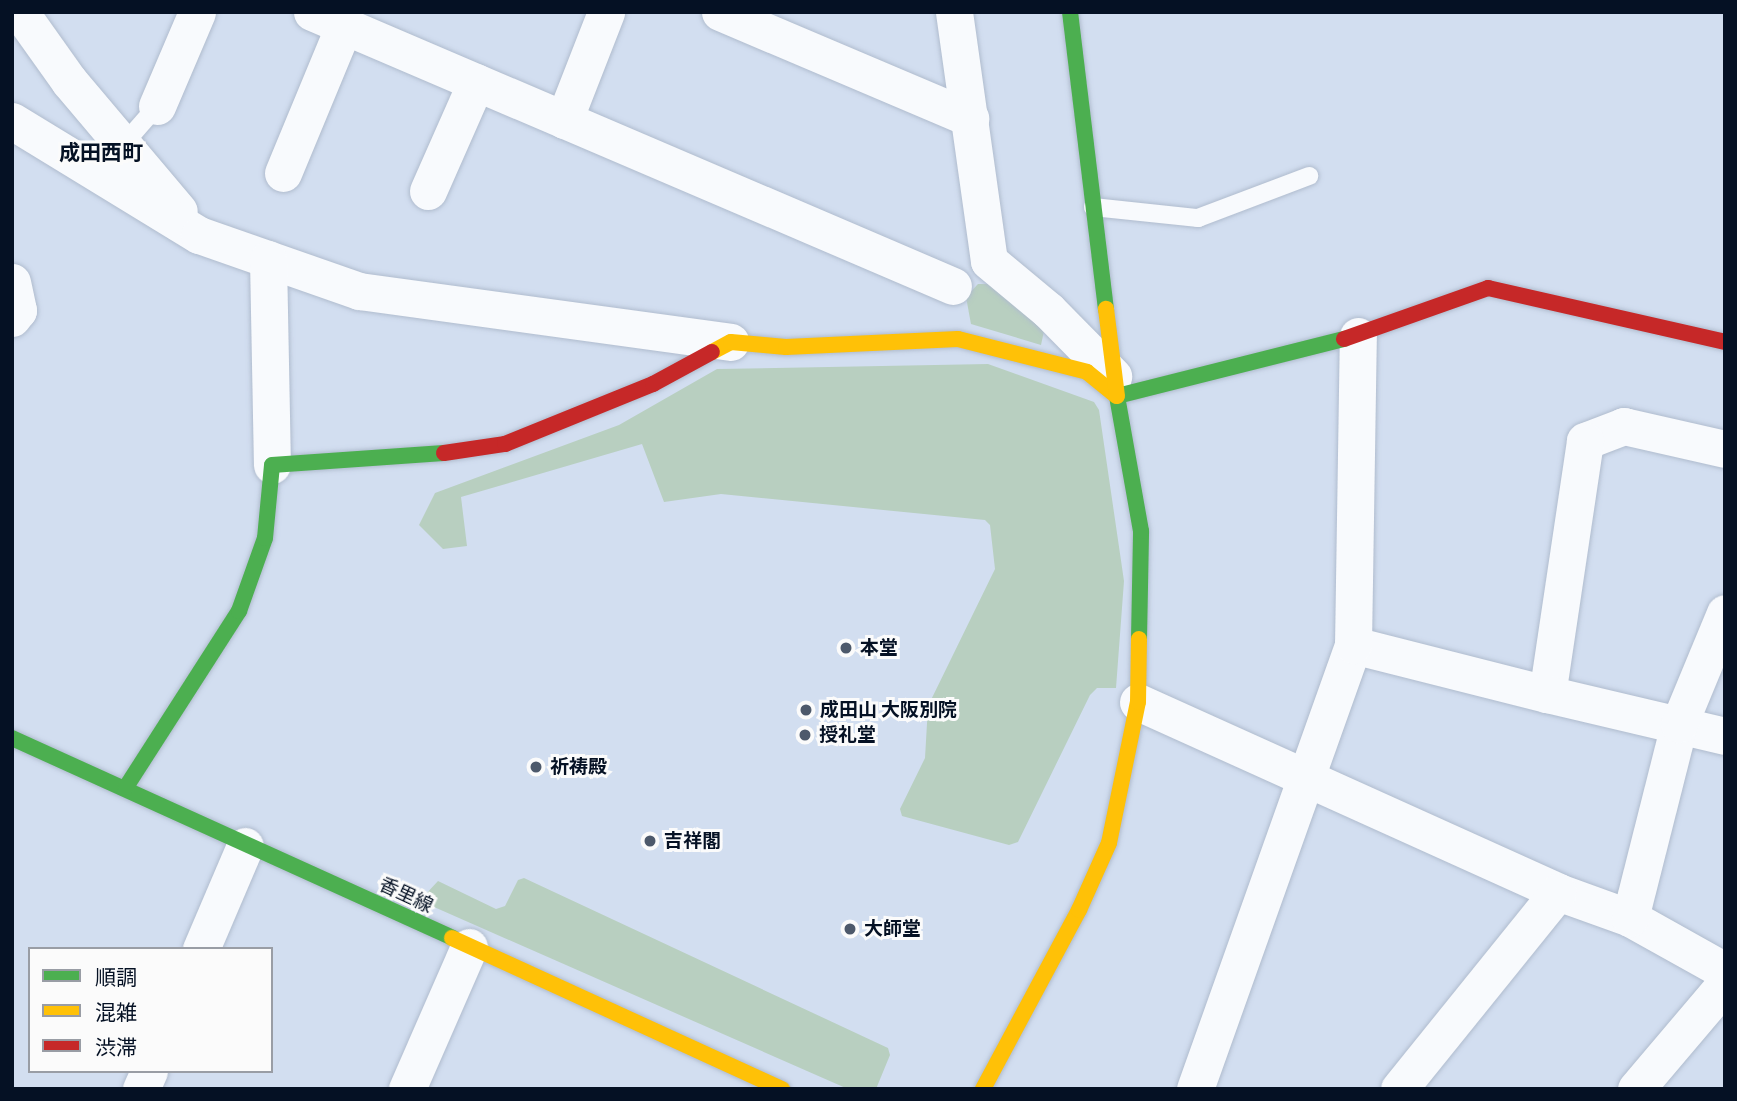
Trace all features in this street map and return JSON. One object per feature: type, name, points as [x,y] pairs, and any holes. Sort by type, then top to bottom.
[{"type":"street","points":[[20,12],[69,81],[198,235]]},
{"type":"street","points":[[157,106],[197,12]]},
{"type":"street","points":[[564,120],[606,12]]},
{"type":"street","points":[[720,12],[971,118]]},
{"type":"street","points":[[954,12],[989,261],[1048,310],[1115,386]]},
{"type":"street","points":[[983,1089],[1079,910],[1109,843],[1138,702],[1141,531],[1115,386],[1070,12]]},
{"type":"street","points":[[283,173],[328,19],[953,286]]},
{"type":"street","points":[[428,191],[476,82]]},
{"type":"street","points":[[12,121],[198,235],[359,291],[731,342],[786,347],[958,339],[1087,372],[1115,386],[1358,336],[1488,288],[1725,342]]},
{"type":"street","points":[[126,788],[239,611],[265,538],[272,465],[268,259]]},
{"type":"street","points":[[953,286],[989,261]]},
{"type":"street","points":[[12,282],[18,310],[12,318]]},
{"type":"street","points":[[953,286],[958,339]]},
{"type":"street","points":[[1195,1089],[1353,645],[1358,336]]},
{"type":"street","points":[[272,465],[414,458],[505,444],[653,384],[731,342]]},
{"type":"street","points":[[1547,694],[1585,441],[1624,426],[1725,449]]},
{"type":"street","points":[[1630,918],[1679,724],[1725,613]]},
{"type":"street","points":[[1353,645],[1725,736]]},
{"type":"street","points":[[1138,702],[1558,892],[1630,918],[1725,971]]},
{"type":"street","name":"香里線","points":[[12,738],[469,947],[735,1079],[782,1089]]},
{"type":"street","points":[[202,947],[245,846]]},
{"type":"street","points":[[1399,1089],[1558,892]]},
{"type":"street","points":[[407,1089],[469,947]]},
{"type":"street","points":[[1636,1089],[1725,984]]},
{"type":"street","points":[[141,1089],[148,1073]]},
{"type":"lane","points":[[123,145],[157,106]]},
{"type":"lane","points":[[1093,207],[1198,218],[1309,176]]},
{"type":"green space","points":[[978,284],[998,284],[1044,331],[1041,345],[971,324],[966,297]]},
{"type":"green space","points":[[988,364],[1094,402],[1099,410],[1124,581],[1116,688],[1097,688],[1090,695],[1018,842],[1009,845],[902,816],[900,809],[925,758],[928,706],[995,569],[990,525],[985,520],[721,494],[664,502],[642,444],[461,497],[467,546],[443,549],[419,525],[435,493],[619,425],[717,369]]},
{"type":"green space","points":[[524,878],[888,1048],[890,1055],[876,1089],[848,1089],[425,903],[424,896],[438,881],[496,909],[505,906],[518,880]]},
{"type":"traffic: fast","points":[[1070,12],[1106,309]]},
{"type":"traffic: fast","points":[[1139,639],[1141,531],[1117,396],[1344,339]]},
{"type":"traffic: fast","points":[[126,787],[239,611],[265,538],[272,465],[444,453]]},
{"type":"traffic: fast","points":[[12,738],[452,938]]},
{"type":"traffic: slow","points":[[712,352],[731,342],[786,347],[958,339],[1087,372],[1117,396],[1106,309]]},
{"type":"traffic: slow","points":[[983,1089],[1079,910],[1109,843],[1138,702],[1139,639]]},
{"type":"traffic: slow","points":[[452,938],[782,1089]]},
{"type":"traffic: jam","points":[[1344,339],[1488,288],[1725,342]]},
{"type":"traffic: jam","points":[[444,453],[505,444],[653,384],[712,352]]},
{"type":"place","name":"本堂","points":[[846,648]]},
{"type":"place","name":"成田山 大阪別院","points":[[806,710]]},
{"type":"place","name":"授礼堂","points":[[805,735]]},
{"type":"place","name":"祈祷殿","points":[[536,767]]},
{"type":"place","name":"吉祥閣","points":[[650,841]]},
{"type":"place","name":"大師堂","points":[[850,929]]},
{"type":"district","name":"成田西町","points":[[101,153]]}]
